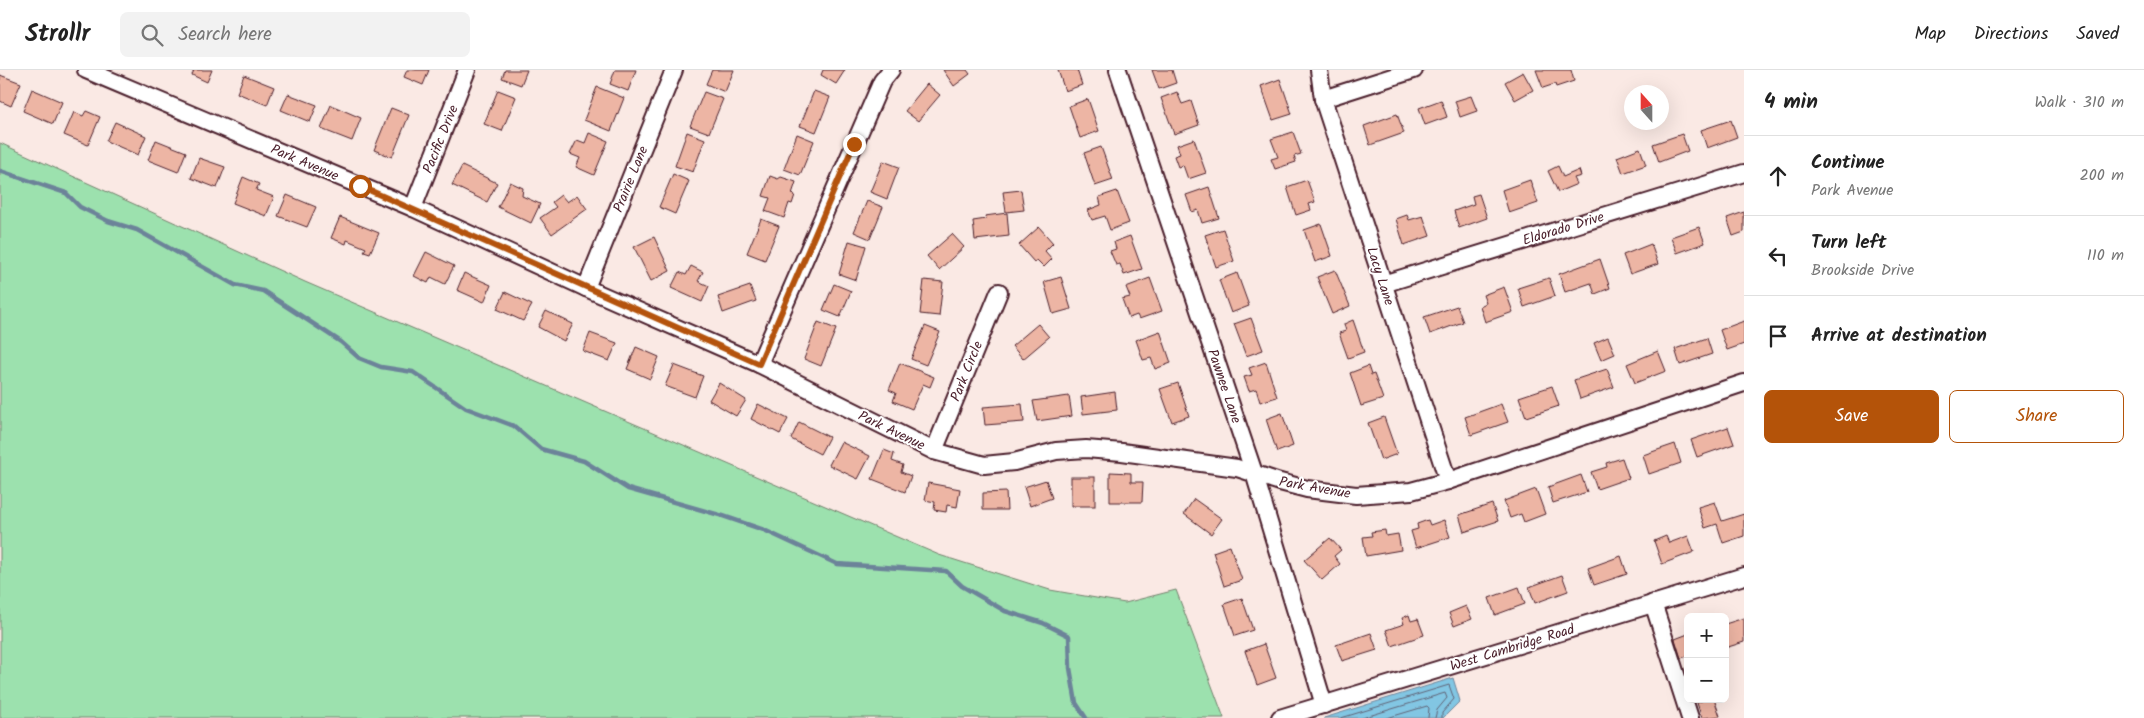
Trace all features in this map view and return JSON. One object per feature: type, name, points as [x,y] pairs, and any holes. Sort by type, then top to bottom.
[{"type":"street","name":"Park Avenue","points":[[86,70],[413,208],[586,288],[759,364],[934,451],[984,465],[1014,462],[1056,451],[1086,449],[1237,468],[1307,489],[1356,495],[1411,491],[1448,481],[1744,383]]},
{"type":"street","name":"Pacific Drive","points":[[413,208],[467,70]]},
{"type":"street","name":"Prairie Lane","points":[[586,288],[674,70]]},
{"type":"street","points":[[759,364],[882,81],[891,70]]},
{"type":"street","name":"Pawnee Lane","points":[[1118,70],[1254,473],[1324,705]]},
{"type":"street","name":"Lacy Lane","points":[[1319,70],[1323,99],[1448,481]]},
{"type":"street","points":[[1323,99],[1414,70]]},
{"type":"street","name":"Eldorado Drive","points":[[1383,284],[1744,173]]},
{"type":"street","name":"Park Circle","points":[[934,451],[998,292]]},
{"type":"street","name":"West Cambridge Road","points":[[1280,718],[1744,576]]},
{"type":"street","points":[[1653,603],[1690,718]]},
{"type":"green space","points":[[0,143],[305,282],[939,555],[1050,590],[1125,603],[1176,590],[1224,718],[0,718]]},
{"type":"water","points":[[1453,678],[1460,701],[1443,718],[1324,718]]},
{"type":"building","points":[[194,70],[212,70],[207,82],[192,75]]},
{"type":"building","points":[[407,70],[429,70],[423,85],[404,77]]},
{"type":"building","points":[[505,70],[527,70],[521,85],[502,78]]},
{"type":"building","points":[[615,70],[636,70],[628,91],[610,84]]},
{"type":"building","points":[[712,70],[734,70],[725,92],[706,84]]},
{"type":"building","points":[[823,70],[845,70],[836,84],[821,75]]},
{"type":"building","points":[[943,70],[967,70],[970,74],[954,86]]},
{"type":"building","points":[[1058,70],[1077,70],[1082,85],[1065,91]]},
{"type":"building","points":[[1152,70],[1172,70],[1176,83],[1159,89]]},
{"type":"building","points":[[1536,70],[1571,70],[1574,81],[1556,87],[1555,84],[1543,88]]},
{"type":"building","points":[[1523,72],[1533,90],[1515,100],[1505,82]]},
{"type":"building","points":[[0,75],[21,83],[11,106],[0,101]]},
{"type":"building","points":[[244,75],[274,87],[267,105],[237,93]]},
{"type":"building","points":[[1280,79],[1292,114],[1273,120],[1261,86]]},
{"type":"building","points":[[927,84],[940,95],[918,121],[905,111]]},
{"type":"building","points":[[597,87],[624,98],[611,131],[584,120]]},
{"type":"building","points":[[32,89],[62,102],[53,124],[23,111]]},
{"type":"building","points":[[498,90],[516,97],[502,131],[484,124]]},
{"type":"building","points":[[814,91],[830,97],[816,132],[800,126]]},
{"type":"building","points":[[704,92],[723,99],[709,133],[690,126]]},
{"type":"building","points":[[1177,92],[1182,104],[1191,101],[1199,125],[1174,134],[1161,98]]},
{"type":"building","points":[[288,94],[317,105],[310,122],[281,110]]},
{"type":"building","points":[[1471,96],[1477,111],[1460,117],[1455,101]]},
{"type":"building","points":[[1088,99],[1099,131],[1080,138],[1069,106]]},
{"type":"building","points":[[1441,100],[1447,117],[1425,125],[1419,108]]},
{"type":"building","points":[[331,105],[361,118],[352,141],[321,129]]},
{"type":"building","points":[[391,108],[409,115],[392,157],[374,150]]},
{"type":"building","points":[[86,111],[100,117],[88,145],[64,135],[74,112],[83,116]]},
{"type":"building","points":[[1397,114],[1404,133],[1370,145],[1364,126]]},
{"type":"building","points":[[1731,120],[1737,137],[1707,148],[1701,130]]},
{"type":"building","points":[[115,122],[146,136],[138,155],[106,141]]},
{"type":"building","points":[[687,132],[705,139],[693,172],[675,166]]},
{"type":"building","points":[[1293,132],[1301,154],[1294,156],[1296,162],[1275,169],[1271,159],[1278,157],[1271,139]]},
{"type":"building","points":[[589,133],[608,141],[594,175],[576,167],[580,158],[570,154],[577,140],[585,143]]},
{"type":"building","points":[[797,134],[814,141],[800,175],[784,169]]},
{"type":"building","points":[[1682,134],[1688,151],[1659,162],[1653,144]]},
{"type":"building","points":[[1194,139],[1206,173],[1188,179],[1183,165],[1178,167],[1174,156],[1180,154],[1177,145]]},
{"type":"building","points":[[156,140],[186,152],[178,172],[148,160]]},
{"type":"building","points":[[1101,147],[1113,180],[1095,186],[1084,153]]},
{"type":"building","points":[[1640,148],[1646,165],[1623,173],[1617,157]]},
{"type":"building","points":[[199,158],[225,167],[217,188],[191,178]]},
{"type":"building","points":[[883,161],[899,167],[887,199],[870,192]]},
{"type":"building","points":[[462,166],[497,183],[487,202],[452,185]]},
{"type":"building","points":[[1558,166],[1563,177],[1579,170],[1581,176],[1574,178],[1577,184],[1558,192],[1548,171]]},
{"type":"building","points":[[673,174],[689,181],[675,214],[659,207]]},
{"type":"building","points":[[770,176],[796,182],[792,194],[795,195],[792,204],[789,203],[784,218],[765,211],[770,198],[763,196]]},
{"type":"building","points":[[243,177],[259,184],[256,190],[274,197],[266,216],[233,203]]},
{"type":"building","points":[[1307,180],[1315,202],[1309,204],[1311,210],[1296,215],[1287,187]]},
{"type":"building","points":[[1530,180],[1538,203],[1509,213],[1502,190]]},
{"type":"building","points":[[510,182],[523,188],[522,196],[540,204],[531,223],[498,207]]},
{"type":"building","points":[[1209,187],[1219,218],[1202,223],[1198,210],[1192,212],[1186,195]]},
{"type":"building","points":[[1021,190],[1024,210],[1006,212],[1003,192]]},
{"type":"building","points":[[1117,191],[1129,223],[1110,230],[1105,216],[1092,220],[1088,210],[1101,205],[1099,197]]},
{"type":"building","points":[[1479,194],[1487,218],[1459,228],[1454,211],[1474,204],[1472,196]]},
{"type":"building","points":[[287,195],[316,207],[307,227],[278,216]]},
{"type":"building","points":[[561,195],[567,202],[577,195],[587,209],[552,234],[540,218],[556,207],[552,202]]},
{"type":"building","points":[[867,201],[883,207],[870,239],[854,232]]},
{"type":"building","points":[[1744,212],[1744,232],[1733,236],[1727,218]]},
{"type":"building","points":[[1007,213],[1009,236],[975,240],[973,221],[986,219],[985,216]]},
{"type":"building","points":[[1407,215],[1409,220],[1423,216],[1430,236],[1404,245],[1396,219]]},
{"type":"building","points":[[340,217],[379,233],[370,253],[364,251],[366,248],[347,240],[346,244],[331,238]]},
{"type":"building","points":[[761,219],[779,226],[765,260],[747,253]]},
{"type":"building","points":[[1321,224],[1332,256],[1315,262],[1304,230]]},
{"type":"building","points":[[1039,227],[1053,243],[1045,251],[1052,259],[1044,267],[1037,260],[1034,262],[1019,245]]},
{"type":"building","points":[[1699,227],[1705,243],[1677,253],[1671,237]]},
{"type":"building","points":[[1223,229],[1234,261],[1216,267],[1205,235]]},
{"type":"building","points":[[952,234],[964,247],[939,270],[927,256]]},
{"type":"building","points":[[1130,236],[1142,269],[1124,275],[1120,264],[1116,265],[1110,251],[1116,249],[1114,242]]},
{"type":"building","points":[[654,237],[670,271],[651,281],[634,247]]},
{"type":"building","points":[[849,241],[866,246],[856,280],[839,274]]},
{"type":"building","points":[[1651,244],[1658,264],[1630,274],[1623,255]]},
{"type":"building","points":[[426,252],[454,266],[445,284],[431,277],[428,283],[414,276]]},
{"type":"building","points":[[1600,259],[1610,288],[1595,294],[1591,283],[1565,292],[1559,274]]},
{"type":"building","points":[[691,266],[703,272],[698,281],[709,286],[702,302],[671,288],[679,272],[686,275]]},
{"type":"building","points":[[1335,270],[1350,306],[1332,314],[1317,277]]},
{"type":"building","points":[[464,273],[491,285],[484,302],[457,290]]},
{"type":"building","points":[[1237,273],[1249,306],[1231,313],[1219,280]]},
{"type":"building","points":[[1061,277],[1071,309],[1053,314],[1044,282]]},
{"type":"building","points":[[1150,278],[1162,311],[1139,319],[1137,315],[1129,318],[1122,299],[1130,297],[1126,287]]},
{"type":"building","points":[[1549,278],[1555,296],[1524,307],[1518,288]]},
{"type":"building","points":[[924,280],[943,282],[939,316],[920,314]]},
{"type":"building","points":[[834,284],[851,291],[840,317],[823,310]]},
{"type":"building","points":[[750,286],[756,301],[723,313],[718,297]]},
{"type":"building","points":[[1504,287],[1513,312],[1485,322],[1480,306],[1486,303],[1483,295]]},
{"type":"building","points":[[505,292],[532,305],[523,321],[497,309]]},
{"type":"building","points":[[1457,306],[1463,322],[1430,334],[1424,317]]},
{"type":"building","points":[[546,311],[573,324],[564,341],[538,327]]},
{"type":"building","points":[[1251,318],[1263,350],[1246,356],[1234,324]]},
{"type":"building","points":[[1353,320],[1364,352],[1348,358],[1339,333],[1346,331],[1344,324]]},
{"type":"building","points":[[1744,321],[1744,344],[1727,350],[1720,330]]},
{"type":"building","points":[[818,322],[836,329],[821,366],[804,359]]},
{"type":"building","points":[[1038,324],[1049,337],[1023,359],[1012,346]]},
{"type":"building","points":[[925,326],[940,332],[926,365],[911,359]]},
{"type":"building","points":[[1160,331],[1171,363],[1155,369],[1151,358],[1143,360],[1136,340]]},
{"type":"building","points":[[590,333],[617,343],[609,361],[583,351]]},
{"type":"building","points":[[1608,337],[1615,354],[1601,360],[1594,343]]},
{"type":"building","points":[[1707,338],[1712,354],[1680,365],[1675,349]]},
{"type":"building","points":[[636,347],[659,357],[650,379],[627,369]]},
{"type":"building","points":[[1658,351],[1666,371],[1635,383],[1627,364]]},
{"type":"building","points":[[1266,362],[1277,397],[1260,402],[1256,389],[1249,391],[1244,377],[1252,375],[1249,368]]},
{"type":"building","points":[[900,363],[934,377],[930,387],[923,384],[912,409],[893,401],[896,393],[889,390]]},
{"type":"building","points":[[674,365],[703,376],[695,397],[665,386]]},
{"type":"building","points":[[1368,366],[1371,375],[1374,374],[1383,399],[1361,406],[1350,373]]},
{"type":"building","points":[[1607,369],[1614,387],[1580,399],[1574,380]]},
{"type":"building","points":[[719,383],[746,400],[736,416],[709,400]]},
{"type":"building","points":[[1178,383],[1189,416],[1172,422],[1160,389]]},
{"type":"building","points":[[1552,386],[1559,406],[1526,417],[1519,397]]},
{"type":"building","points":[[1115,392],[1117,410],[1083,414],[1081,397]]},
{"type":"building","points":[[1069,396],[1072,416],[1037,421],[1033,401]]},
{"type":"building","points":[[758,404],[788,419],[780,434],[751,419]]},
{"type":"building","points":[[1022,404],[1024,422],[985,425],[983,407]]},
{"type":"building","points":[[1501,404],[1508,422],[1471,435],[1465,417]]},
{"type":"building","points":[[1282,413],[1293,446],[1277,452],[1266,419]]},
{"type":"building","points":[[1384,417],[1397,454],[1381,460],[1368,423]]},
{"type":"building","points":[[799,422],[829,437],[820,454],[791,439]]},
{"type":"building","points":[[1728,427],[1734,444],[1697,457],[1691,440]]},
{"type":"building","points":[[841,442],[870,456],[858,479],[829,465]]},
{"type":"building","points":[[1675,444],[1681,463],[1649,474],[1643,455]]},
{"type":"building","points":[[884,450],[894,454],[892,461],[903,465],[901,472],[911,476],[905,492],[872,479]]},
{"type":"building","points":[[1622,458],[1629,478],[1597,489],[1591,472],[1607,467],[1606,463]]},
{"type":"building","points":[[1110,472],[1131,473],[1131,482],[1143,482],[1142,502],[1110,502]]},
{"type":"building","points":[[1581,475],[1587,492],[1553,503],[1548,487]]},
{"type":"building","points":[[1071,477],[1095,477],[1095,506],[1071,506]]},
{"type":"building","points":[[1046,480],[1052,498],[1030,506],[1024,487]]},
{"type":"building","points":[[928,483],[960,489],[957,507],[947,505],[946,512],[934,510],[935,502],[925,500]]},
{"type":"building","points":[[1536,489],[1545,514],[1524,522],[1521,514],[1510,518],[1504,501]]},
{"type":"building","points":[[1006,492],[1007,510],[983,510],[983,493]]},
{"type":"building","points":[[1194,499],[1222,519],[1211,534],[1184,514]]},
{"type":"building","points":[[1715,502],[1722,521],[1744,514],[1744,536],[1723,543],[1717,524],[1705,528],[1698,507]]},
{"type":"building","points":[[1492,504],[1498,521],[1464,532],[1459,515]]},
{"type":"building","points":[[1428,520],[1430,525],[1444,520],[1450,537],[1416,548],[1411,531],[1418,529],[1417,524]]},
{"type":"building","points":[[1385,530],[1386,536],[1398,534],[1401,550],[1366,556],[1363,537],[1372,536],[1371,532]]},
{"type":"building","points":[[1666,536],[1669,543],[1688,536],[1694,552],[1662,564],[1654,541]]},
{"type":"building","points":[[1330,538],[1341,550],[1334,556],[1340,564],[1322,580],[1304,560]]},
{"type":"building","points":[[1230,546],[1242,580],[1224,586],[1213,552]]},
{"type":"building","points":[[1621,556],[1627,574],[1594,585],[1588,568]]},
{"type":"building","points":[[1562,575],[1568,591],[1535,603],[1529,587]]},
{"type":"building","points":[[1519,587],[1525,604],[1495,615],[1489,598]]},
{"type":"building","points":[[1242,598],[1253,630],[1235,636],[1224,604]]},
{"type":"building","points":[[1466,606],[1472,619],[1454,626],[1449,613]]},
{"type":"building","points":[[1409,615],[1411,621],[1418,619],[1424,635],[1392,646],[1386,630],[1404,624],[1402,618]]},
{"type":"building","points":[[1744,618],[1744,642],[1729,647],[1729,623]]},
{"type":"building","points":[[1371,633],[1377,650],[1342,661],[1336,645]]},
{"type":"building","points":[[1684,636],[1684,657],[1681,658],[1675,639]]},
{"type":"building","points":[[1264,644],[1276,678],[1257,685],[1245,651]]},
{"type":"building","points":[[1697,703],[1715,703],[1720,716],[1702,718]]},
{"type":"waterway","points":[[0,171],[66,193],[80,207],[108,221],[137,230],[235,285],[263,291],[341,342],[359,358],[381,367],[413,372],[466,408],[514,426],[541,449],[584,461],[628,489],[723,516],[764,530],[837,564],[946,571],[962,586],[1005,611],[1043,623],[1069,636],[1070,668],[1076,703],[1086,718]]},
{"type":"route","points":[[360,186],[413,208],[586,288],[759,364],[854,144]]}]
